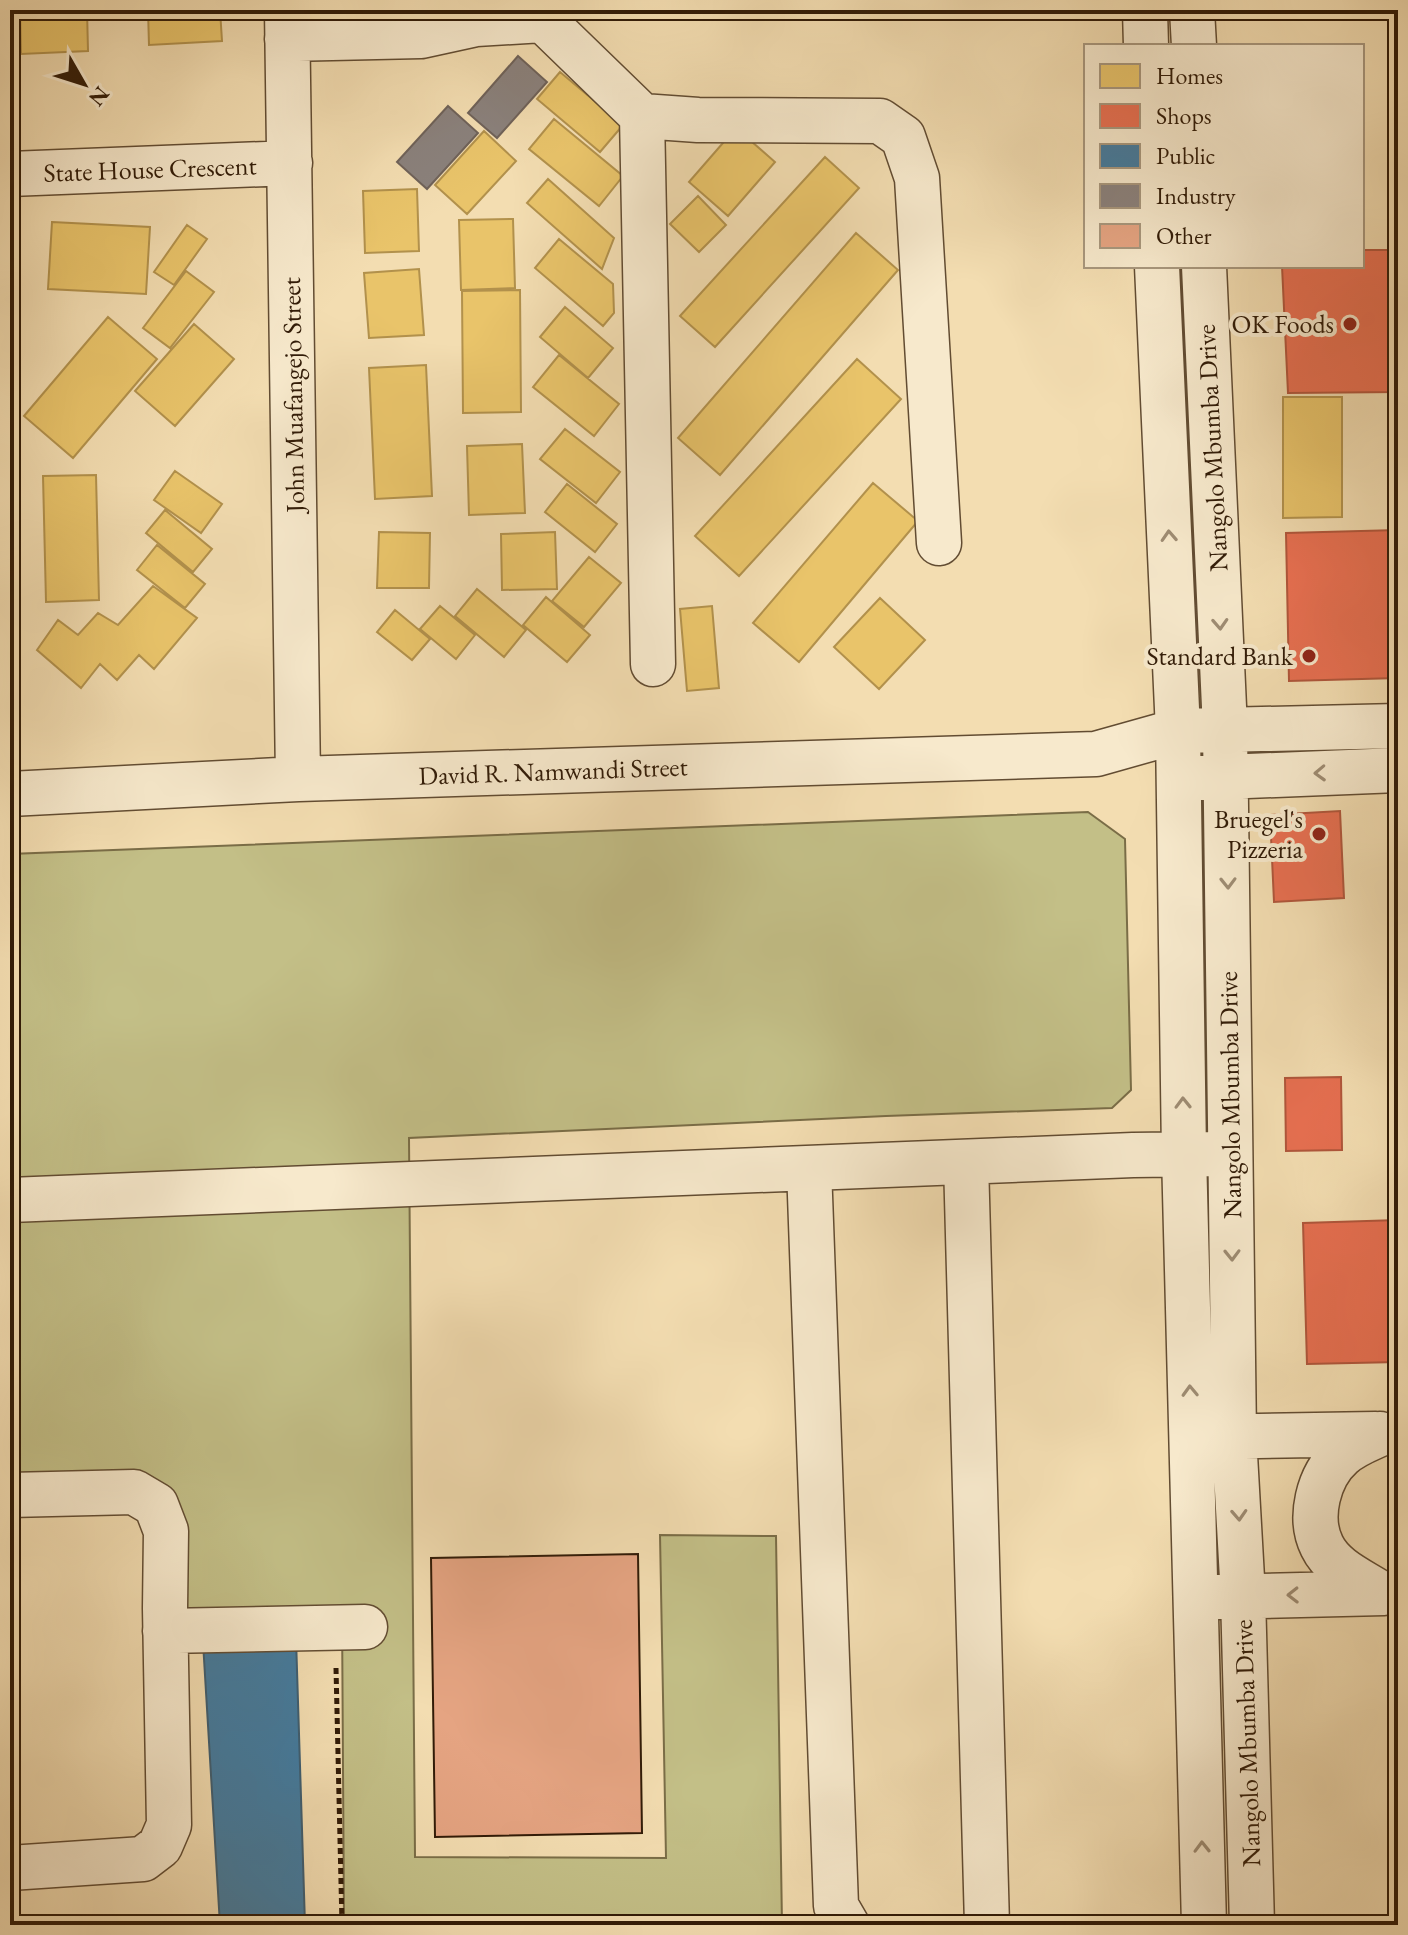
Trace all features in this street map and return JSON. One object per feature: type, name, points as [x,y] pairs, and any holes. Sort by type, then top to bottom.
[{"type":"street","points":[[1145,10],[1146,44]]},
{"type":"street","points":[[1192,10],[1194,44]]},
{"type":"street","points":[[287,24],[386,23],[421,36],[476,24],[543,20],[642,116],[698,120],[880,121],[903,137],[917,178],[939,543]]},
{"type":"street","name":"John Muafangejo Street","points":[[287,24],[298,779]]},
{"type":"street","points":[[642,116],[653,664]]},
{"type":"street","name":"State House Crescent","points":[[10,174],[290,163]]},
{"type":"street","name":"Nangolo Mbumba Drive","points":[[1157,268],[1178,731],[1184,1154],[1213,1437],[1243,1596],[1252,1925]]},
{"type":"street","name":"Nangolo Mbumba Drive","points":[[1204,268],[1227,778],[1230,1155],[1213,1437],[1196,1597],[1204,1925]]},
{"type":"street","name":"David R. Namwandi Street","points":[[10,794],[298,779],[1096,754],[1178,731],[1398,726]]},
{"type":"street","name":"David R. Namwandi Street","points":[[1096,754],[1179,779],[1398,770]]},
{"type":"street","points":[[10,1200],[966,1162],[1230,1155]]},
{"type":"street","points":[[966,1162],[987,1925]]},
{"type":"street","points":[[809,1168],[836,1906],[847,1925]]},
{"type":"street","points":[[1213,1437],[1389,1434]]},
{"type":"street","points":[[1389,1434],[1355,1445],[1339,1457],[1324,1481],[1315,1508],[1322,1546],[1338,1567],[1389,1593]]},
{"type":"street","points":[[10,1495],[134,1492],[156,1505],[166,1531],[169,1825],[160,1846],[143,1859],[10,1868]]},
{"type":"street","points":[[1196,1597],[1389,1593]]},
{"type":"street","points":[[165,1631],[350,1627]]},
{"type":"path","points":[[342,1925],[350,1627]]},
{"type":"shaded area","points":[[1088,812],[1125,839],[1131,1090],[1112,1108],[409,1138],[415,1857],[666,1858],[660,1535],[776,1536],[782,1925],[344,1925],[342,1609],[165,1608],[156,1505],[10,1494],[10,854]]},
{"type":"building: Homes","points":[[20,10],[87,10],[88,51],[21,54]]},
{"type":"building: Homes","points":[[148,10],[220,10],[222,41],[149,45]]},
{"type":"building: Homes","points":[[560,72],[623,125],[600,152],[537,99]]},
{"type":"building: Homes","points":[[554,119],[623,176],[599,206],[529,149]]},
{"type":"building: Homes","points":[[736,128],[775,162],[728,216],[689,182]]},
{"type":"building: Homes","points":[[484,131],[516,161],[467,214],[435,185]]},
{"type":"building: Homes","points":[[825,157],[859,188],[715,347],[680,316]]},
{"type":"building: Homes","points":[[548,179],[614,238],[602,269],[527,203]]},
{"type":"building: Homes","points":[[417,189],[419,251],[365,253],[363,191]]},
{"type":"building: Homes","points":[[698,196],[726,225],[699,252],[670,224]]},
{"type":"building: Homes","points":[[513,219],[515,288],[461,290],[459,220]]},
{"type":"building: Homes","points":[[52,222],[150,227],[146,294],[48,289]]},
{"type":"building: Homes","points":[[187,225],[207,239],[174,285],[154,272]]},
{"type":"building: Homes","points":[[856,233],[898,270],[720,475],[678,438]]},
{"type":"building: Homes","points":[[559,239],[613,284],[614,313],[603,326],[535,268]]},
{"type":"building: Homes","points":[[419,269],[424,335],[369,338],[364,273]]},
{"type":"building: Homes","points":[[186,271],[214,292],[170,348],[143,328]]},
{"type":"building: Homes","points":[[520,290],[521,412],[463,413],[462,291]]},
{"type":"building: Homes","points":[[565,307],[613,348],[588,378],[540,337]]},
{"type":"building: Homes","points":[[108,317],[157,359],[73,458],[24,416]]},
{"type":"building: Homes","points":[[194,324],[234,359],[175,426],[135,391]]},
{"type":"building: Homes","points":[[559,355],[619,404],[594,436],[533,387]]},
{"type":"building: Homes","points":[[857,359],[901,399],[739,576],[695,536]]},
{"type":"building: Homes","points":[[426,365],[432,496],[375,499],[369,368]]},
{"type":"building: Homes","points":[[1283,397],[1342,397],[1342,517],[1283,518]]},
{"type":"building: Homes","points":[[565,429],[620,472],[596,503],[540,459]]},
{"type":"building: Homes","points":[[522,444],[525,513],[469,515],[467,446]]},
{"type":"building: Homes","points":[[175,471],[222,504],[201,533],[154,500]]},
{"type":"building: Homes","points":[[96,475],[99,600],[46,602],[43,476]]},
{"type":"building: Homes","points":[[873,483],[918,521],[799,662],[753,623]]},
{"type":"building: Homes","points":[[567,484],[617,524],[595,552],[545,512]]},
{"type":"building: Homes","points":[[165,510],[212,549],[193,572],[146,533]]},
{"type":"building: Homes","points":[[379,532],[430,533],[429,588],[377,588]]},
{"type":"building: Homes","points":[[555,532],[557,589],[502,590],[501,534]]},
{"type":"building: Homes","points":[[157,545],[205,584],[185,608],[137,570]]},
{"type":"building: Homes","points":[[589,557],[621,583],[584,627],[552,601]]},
{"type":"building: Homes","points":[[153,586],[197,618],[154,669],[139,655],[117,680],[100,664],[81,688],[37,650],[58,620],[78,635],[98,613],[118,625]]},
{"type":"building: Homes","points":[[477,589],[526,630],[504,657],[455,616]]},
{"type":"building: Homes","points":[[546,597],[590,635],[567,662],[523,625]]},
{"type":"building: Homes","points":[[880,598],[925,640],[879,689],[834,647]]},
{"type":"building: Homes","points":[[440,606],[475,635],[456,659],[420,629]]},
{"type":"building: Homes","points":[[712,606],[719,688],[687,691],[680,609]]},
{"type":"building: Homes","points":[[395,610],[430,639],[412,660],[377,632]]},
{"type":"building: Shops","points":[[1364,250],[1398,250],[1398,392],[1288,393],[1282,268],[1364,268]]},
{"type":"building: Shops","points":[[1398,530],[1398,678],[1289,681],[1286,533]]},
{"type":"building: Shops","points":[[1340,811],[1344,898],[1274,902],[1270,815]]},
{"type":"building: Shops","points":[[1341,1077],[1342,1150],[1286,1151],[1285,1078]]},
{"type":"building: Shops","points":[[1398,1220],[1398,1362],[1307,1364],[1303,1223]]},
{"type":"building: Public","points":[[296,1638],[305,1925],[220,1925],[203,1642]]},
{"type":"building: Industry","points":[[518,56],[547,82],[497,138],[468,113]]},
{"type":"building: Industry","points":[[448,106],[478,133],[427,189],[397,162]]},
{"type":"building: Other","points":[[638,1554],[642,1833],[435,1837],[431,1558]]},
{"type":"place","name":"OK Foods","points":[[1350,324]]},
{"type":"place","name":"Standard Bank","points":[[1309,656]]},
{"type":"place","name":"Bruegel's Pizzeria","points":[[1319,834]]}]
